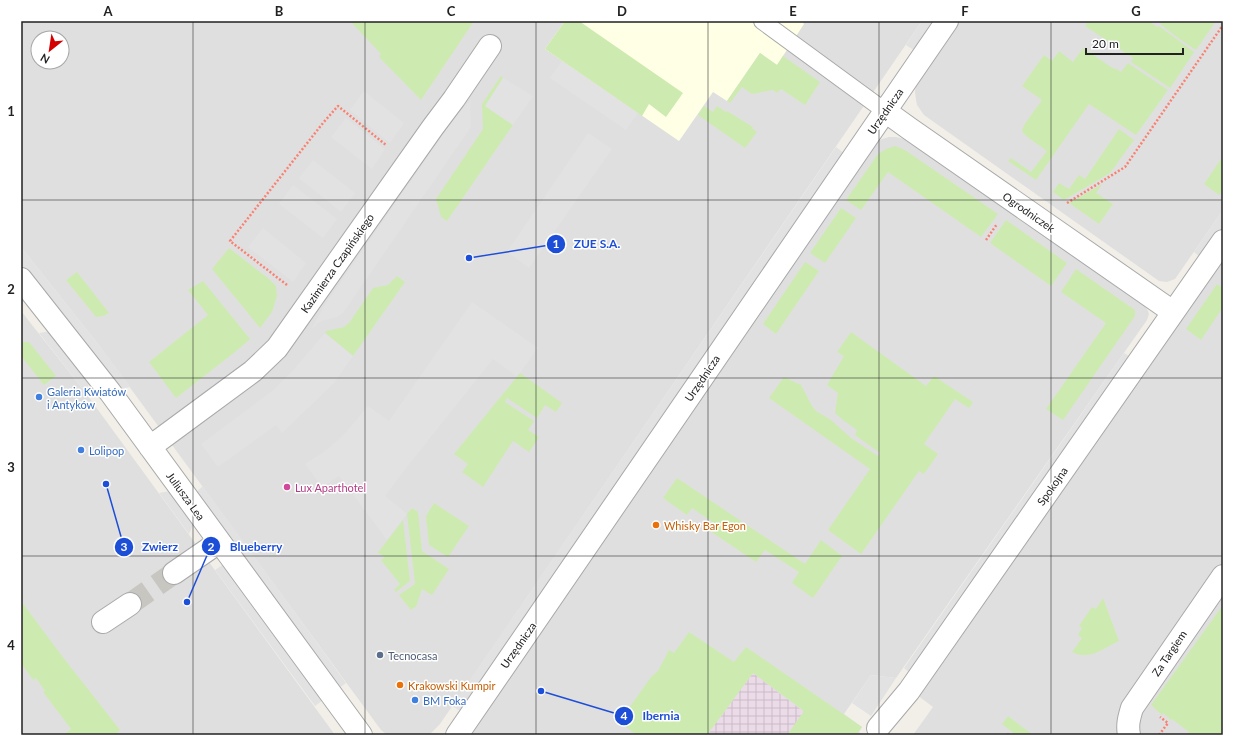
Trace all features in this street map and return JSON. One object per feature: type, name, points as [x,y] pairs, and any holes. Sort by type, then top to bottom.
[{"type":"street","name":"Urzędnicza","points":[[457,735],[947,21]]},
{"type":"street","name":"Kazimierza Czapińskiego","points":[[150,447],[253,372],[277,348],[490,46]]},
{"type":"street","name":"Ogrodniczek","points":[[885,111],[1173,312]]},
{"type":"street","name":"Spokojna","points":[[878,728],[909,691],[1223,241]]},
{"type":"street","name":"Juliusza Lea","points":[[21,279],[85,359],[361,735]]},
{"type":"street","points":[[174,573],[219,542]]},
{"type":"street","name":"Za Targiem","points":[[1129,735],[1128,727],[1132,708],[1223,576]]},
{"type":"street","points":[[103,622],[130,604]]},
{"type":"lane","points":[[762,21],[885,111]]},
{"type":"path","points":[[1061,206],[1125,167],[1223,25]]},
{"type":"path","points":[[288,286],[230,241],[338,106],[386,145]]},
{"type":"path","points":[[986,240],[1001,218]]},
{"type":"shaded area","points":[[21,21],[922,21],[440,724],[429,735],[387,735],[381,730],[98,344],[21,247]]},
{"type":"shaded area","points":[[565,21],[802,21],[804,24],[777,65],[760,53],[727,101],[713,92],[679,141],[545,49]]},
{"type":"shaded area","points":[[922,21],[936,21],[915,51],[906,45]]},
{"type":"shaded area","points":[[957,21],[1223,21],[1223,210],[1175,279],[1167,282],[1159,281],[924,115],[917,105],[915,92],[916,82]]},
{"type":"shaded area","points":[[562,61],[638,113],[626,130],[550,78]]},
{"type":"shaded area","points":[[503,78],[533,96],[513,125],[485,106]]},
{"type":"shaded area","points":[[364,91],[404,123],[390,143],[350,110]]},
{"type":"shaded area","points":[[471,100],[471,127],[343,313],[337,317],[318,323],[311,330],[324,306],[458,113]]},
{"type":"shaded area","points":[[346,118],[385,149],[372,169],[331,137]]},
{"type":"shaded area","points":[[588,133],[612,149],[529,268],[507,252]]},
{"type":"shaded area","points":[[889,137],[909,140],[1143,302],[1149,314],[1147,320],[896,678],[871,675],[844,714],[862,727],[859,732],[863,735],[468,735],[876,143]]},
{"type":"shaded area","points":[[836,147],[845,154],[462,712],[452,706]]},
{"type":"shaded area","points":[[313,160],[355,193],[341,212],[299,178]]},
{"type":"shaded area","points":[[293,185],[337,219],[323,238],[279,204]]},
{"type":"shaded area","points":[[1223,210],[1223,227],[1201,258],[1194,252]]},
{"type":"shaded area","points":[[263,228],[306,263],[293,282],[248,247]]},
{"type":"shaded area","points":[[21,247],[131,387],[119,389],[21,264]]},
{"type":"shaded area","points":[[1223,255],[1223,735],[913,735],[933,707],[917,695]]},
{"type":"shaded area","points":[[472,302],[538,348],[520,373],[516,376],[493,359],[403,472],[385,496],[407,514],[387,540],[339,476],[322,487],[305,464],[325,451],[339,439],[368,406],[389,421]]},
{"type":"shaded area","points":[[21,311],[85,392],[335,735],[21,735]]},
{"type":"shaded area","points":[[51,331],[90,381],[85,392],[39,333]]},
{"type":"shaded area","points":[[325,333],[353,356],[334,383],[282,433],[276,425],[218,467],[201,444],[272,391],[294,369]]},
{"type":"shaded area","points":[[1124,353],[1129,356],[1129,362],[911,674],[904,668]]},
{"type":"shaded area","points":[[203,486],[346,683],[338,689],[195,493]]},
{"type":"shaded area","points":[[170,491],[194,523],[189,534],[159,493]]},
{"type":"shaded area","points":[[224,564],[323,700],[315,706],[215,570]]},
{"type":"shaded area","points":[[753,673],[804,712],[787,735],[707,735]]},
{"type":"shaded area","points":[[871,675],[896,678],[871,716],[852,703]]},
{"type":"green space","points":[[350,21],[474,21],[421,100],[379,57],[381,54]]},
{"type":"green space","points":[[565,21],[579,21],[683,93],[666,117],[649,104],[642,116],[545,49]]},
{"type":"green space","points":[[1088,21],[1152,21],[1151,23],[1158,27],[1159,26],[1194,52],[1170,88],[1131,62],[1133,58],[1085,26]]},
{"type":"green space","points":[[1162,21],[1216,21],[1196,50],[1160,24]]},
{"type":"green space","points":[[1083,48],[1114,69],[1115,68],[1121,72],[1128,63],[1168,90],[1136,135],[1089,104],[1036,180],[1008,161],[1011,158],[1031,172],[1047,151],[1026,136],[1022,131],[1024,125],[1042,100],[1022,86],[1044,55],[1052,61],[1059,51],[1073,62]]},
{"type":"green space","points":[[760,53],[777,65],[783,56],[820,82],[805,105],[781,89],[777,93],[773,90],[752,94],[742,87],[730,103],[727,101]]},
{"type":"green space","points":[[501,76],[503,78],[485,106],[513,125],[447,221],[441,217],[436,199],[483,129],[482,104]]},
{"type":"green space","points":[[704,106],[713,112],[717,106],[753,127],[752,128],[757,132],[745,148],[698,115]]},
{"type":"green space","points":[[1119,129],[1134,140],[1110,173],[1064,200],[1053,192],[1059,183],[1069,189],[1079,175],[1085,179]]},
{"type":"green space","points":[[895,146],[905,150],[998,214],[981,237],[888,172],[861,210],[846,200],[878,154]]},
{"type":"green space","points":[[1223,156],[1223,189],[1219,195],[1204,184]]},
{"type":"green space","points":[[1102,184],[1096,193],[1113,204],[1099,224],[1069,203]]},
{"type":"green space","points":[[841,208],[856,218],[825,263],[810,253]]},
{"type":"green space","points":[[1006,220],[1067,263],[1051,286],[990,243]]},
{"type":"green space","points":[[229,248],[276,286],[277,296],[272,312],[260,328],[212,269]]},
{"type":"green space","points":[[805,262],[819,271],[776,334],[763,324]]},
{"type":"green space","points":[[1076,269],[1135,310],[1135,316],[1063,420],[1046,409],[1106,323],[1061,292]]},
{"type":"green space","points":[[77,272],[109,313],[96,317],[66,280]]},
{"type":"green space","points":[[397,276],[405,282],[353,356],[325,333],[326,331],[344,327],[349,323],[373,288],[388,285]]},
{"type":"green space","points":[[203,281],[250,339],[176,398],[149,362],[208,315],[188,290]]},
{"type":"green space","points":[[1217,284],[1223,288],[1223,307],[1201,340],[1186,329]]},
{"type":"green space","points":[[851,332],[926,386],[934,376],[973,402],[969,408],[955,399],[924,444],[938,454],[924,474],[919,471],[861,554],[828,530],[870,469],[769,398],[784,377],[801,385],[816,411],[831,420],[851,438],[878,456],[880,453],[855,435],[857,430],[835,413],[838,393],[827,385],[844,356],[837,352]]},
{"type":"green space","points":[[23,342],[29,342],[56,376],[44,385],[21,356],[21,344]]},
{"type":"green space","points":[[520,373],[562,403],[556,412],[545,405],[537,418],[507,398],[505,402],[534,421],[528,430],[539,437],[529,452],[513,441],[483,487],[462,472],[468,464],[454,454]]},
{"type":"green space","points":[[677,478],[805,564],[821,540],[842,556],[813,598],[792,583],[799,572],[765,550],[756,562],[710,531],[714,523],[692,508],[687,515],[663,498]]},
{"type":"green space","points":[[434,503],[469,526],[448,557],[429,545],[426,516]]},
{"type":"green space","points":[[412,508],[418,512],[422,551],[449,569],[432,595],[422,589],[416,607],[411,610],[399,595],[415,584],[407,514]]},
{"type":"green space","points":[[403,520],[410,581],[396,592],[394,590],[400,584],[381,560],[385,557],[378,553],[373,559]]},
{"type":"green space","points":[[1103,598],[1119,641],[1090,655],[1072,652],[1082,638],[1078,635],[1082,628],[1079,626],[1092,607],[1096,609]]},
{"type":"green space","points":[[21,601],[120,730],[114,735],[63,735],[71,729],[43,692],[45,691],[36,678],[33,680],[21,663]]},
{"type":"green space","points":[[1223,605],[1223,735],[1187,735],[1189,732],[1163,713],[1162,715],[1151,705]]},
{"type":"green space","points":[[689,632],[734,662],[746,647],[862,727],[856,735],[787,735],[804,711],[753,673],[707,735],[637,735],[619,722],[651,677],[658,671],[669,650],[674,653]]},
{"type":"green space","points":[[1008,716],[1033,735],[1016,735],[1002,724]]},
{"type":"tunnel","points":[[130,604],[174,573]]},
{"type":"place","name":"ZUE S.A.","points":[[469,258]]},
{"type":"place","name":"Galeria Kwiatów i Antyków","points":[[39,397]]},
{"type":"place","name":"Lolipop","points":[[81,450]]},
{"type":"place","name":"Zwierz","points":[[106,484]]},
{"type":"place","name":"Lux Aparthotel","points":[[287,487]]},
{"type":"place","name":"Whisky Bar Egon","points":[[656,525]]},
{"type":"place","name":"Blueberry","points":[[187,602]]},
{"type":"place","name":"Tecnocasa","points":[[380,655]]},
{"type":"place","name":"Krakowski Kumpir","points":[[400,685]]},
{"type":"place","name":"Ibernia","points":[[541,691]]},
{"type":"place","name":"BM Foka","points":[[415,700]]}]
